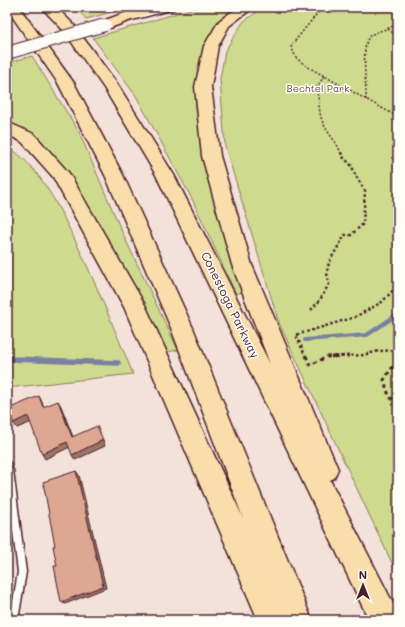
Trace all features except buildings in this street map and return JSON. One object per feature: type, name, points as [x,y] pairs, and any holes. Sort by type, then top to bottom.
[{"type":"highway","name":"Conestoga Parkway","points":[[48,7],[68,27],[112,88],[165,175],[386,620]]},
{"type":"highway","points":[[62,7],[65,10],[68,27]]},
{"type":"highway","points":[[105,25],[153,7]]},
{"type":"highway","points":[[247,7],[224,24],[212,46],[204,87],[211,156],[242,265],[386,620]]},
{"type":"highway","points":[[14,13],[66,84],[114,175],[182,328],[297,620]]},
{"type":"highway","points":[[7,127],[28,138],[60,173],[134,305],[274,620]]},
{"type":"main road","points":[[7,53],[170,7]]},
{"type":"lane","points":[[8,469],[22,572],[14,620]]},
{"type":"path","points":[[325,7],[320,10],[291,46],[296,58],[324,76],[398,118]]},
{"type":"path","points":[[366,100],[367,88],[365,77],[367,42],[372,35],[388,30],[396,22],[398,14]]},
{"type":"path","points":[[388,30],[398,37]]},
{"type":"path","points":[[311,310],[320,300],[329,284],[327,273],[329,262],[345,235],[351,235],[363,224],[365,211],[365,191],[353,171],[353,167],[342,156],[339,148],[330,136],[323,123],[318,107],[320,100],[316,89],[324,76]]},
{"type":"path","points":[[398,285],[382,302],[355,317],[296,335],[310,365],[327,357],[362,355],[380,351],[398,350]]},
{"type":"path","points":[[398,362],[395,363],[384,380],[388,396],[398,405]]},
{"type":"green space","points":[[75,7],[131,7],[86,19]]},
{"type":"green space","points":[[198,7],[239,7],[221,22],[200,80],[245,291],[236,294],[192,199],[136,96],[93,38]]},
{"type":"green space","name":"Bechtel Park","points":[[264,7],[398,7],[398,576],[279,323],[225,146],[220,79],[225,51],[243,22]]},
{"type":"green space","points":[[32,56],[79,132],[122,232],[178,350],[166,352],[101,229],[61,163],[34,137],[7,123],[7,63]]},
{"type":"green space","points":[[7,146],[29,164],[54,199],[89,270],[133,374],[7,388]]},
{"type":"waterway","points":[[305,340],[367,335],[398,314]]},
{"type":"waterway","points":[[7,357],[12,359],[118,363]]}]
